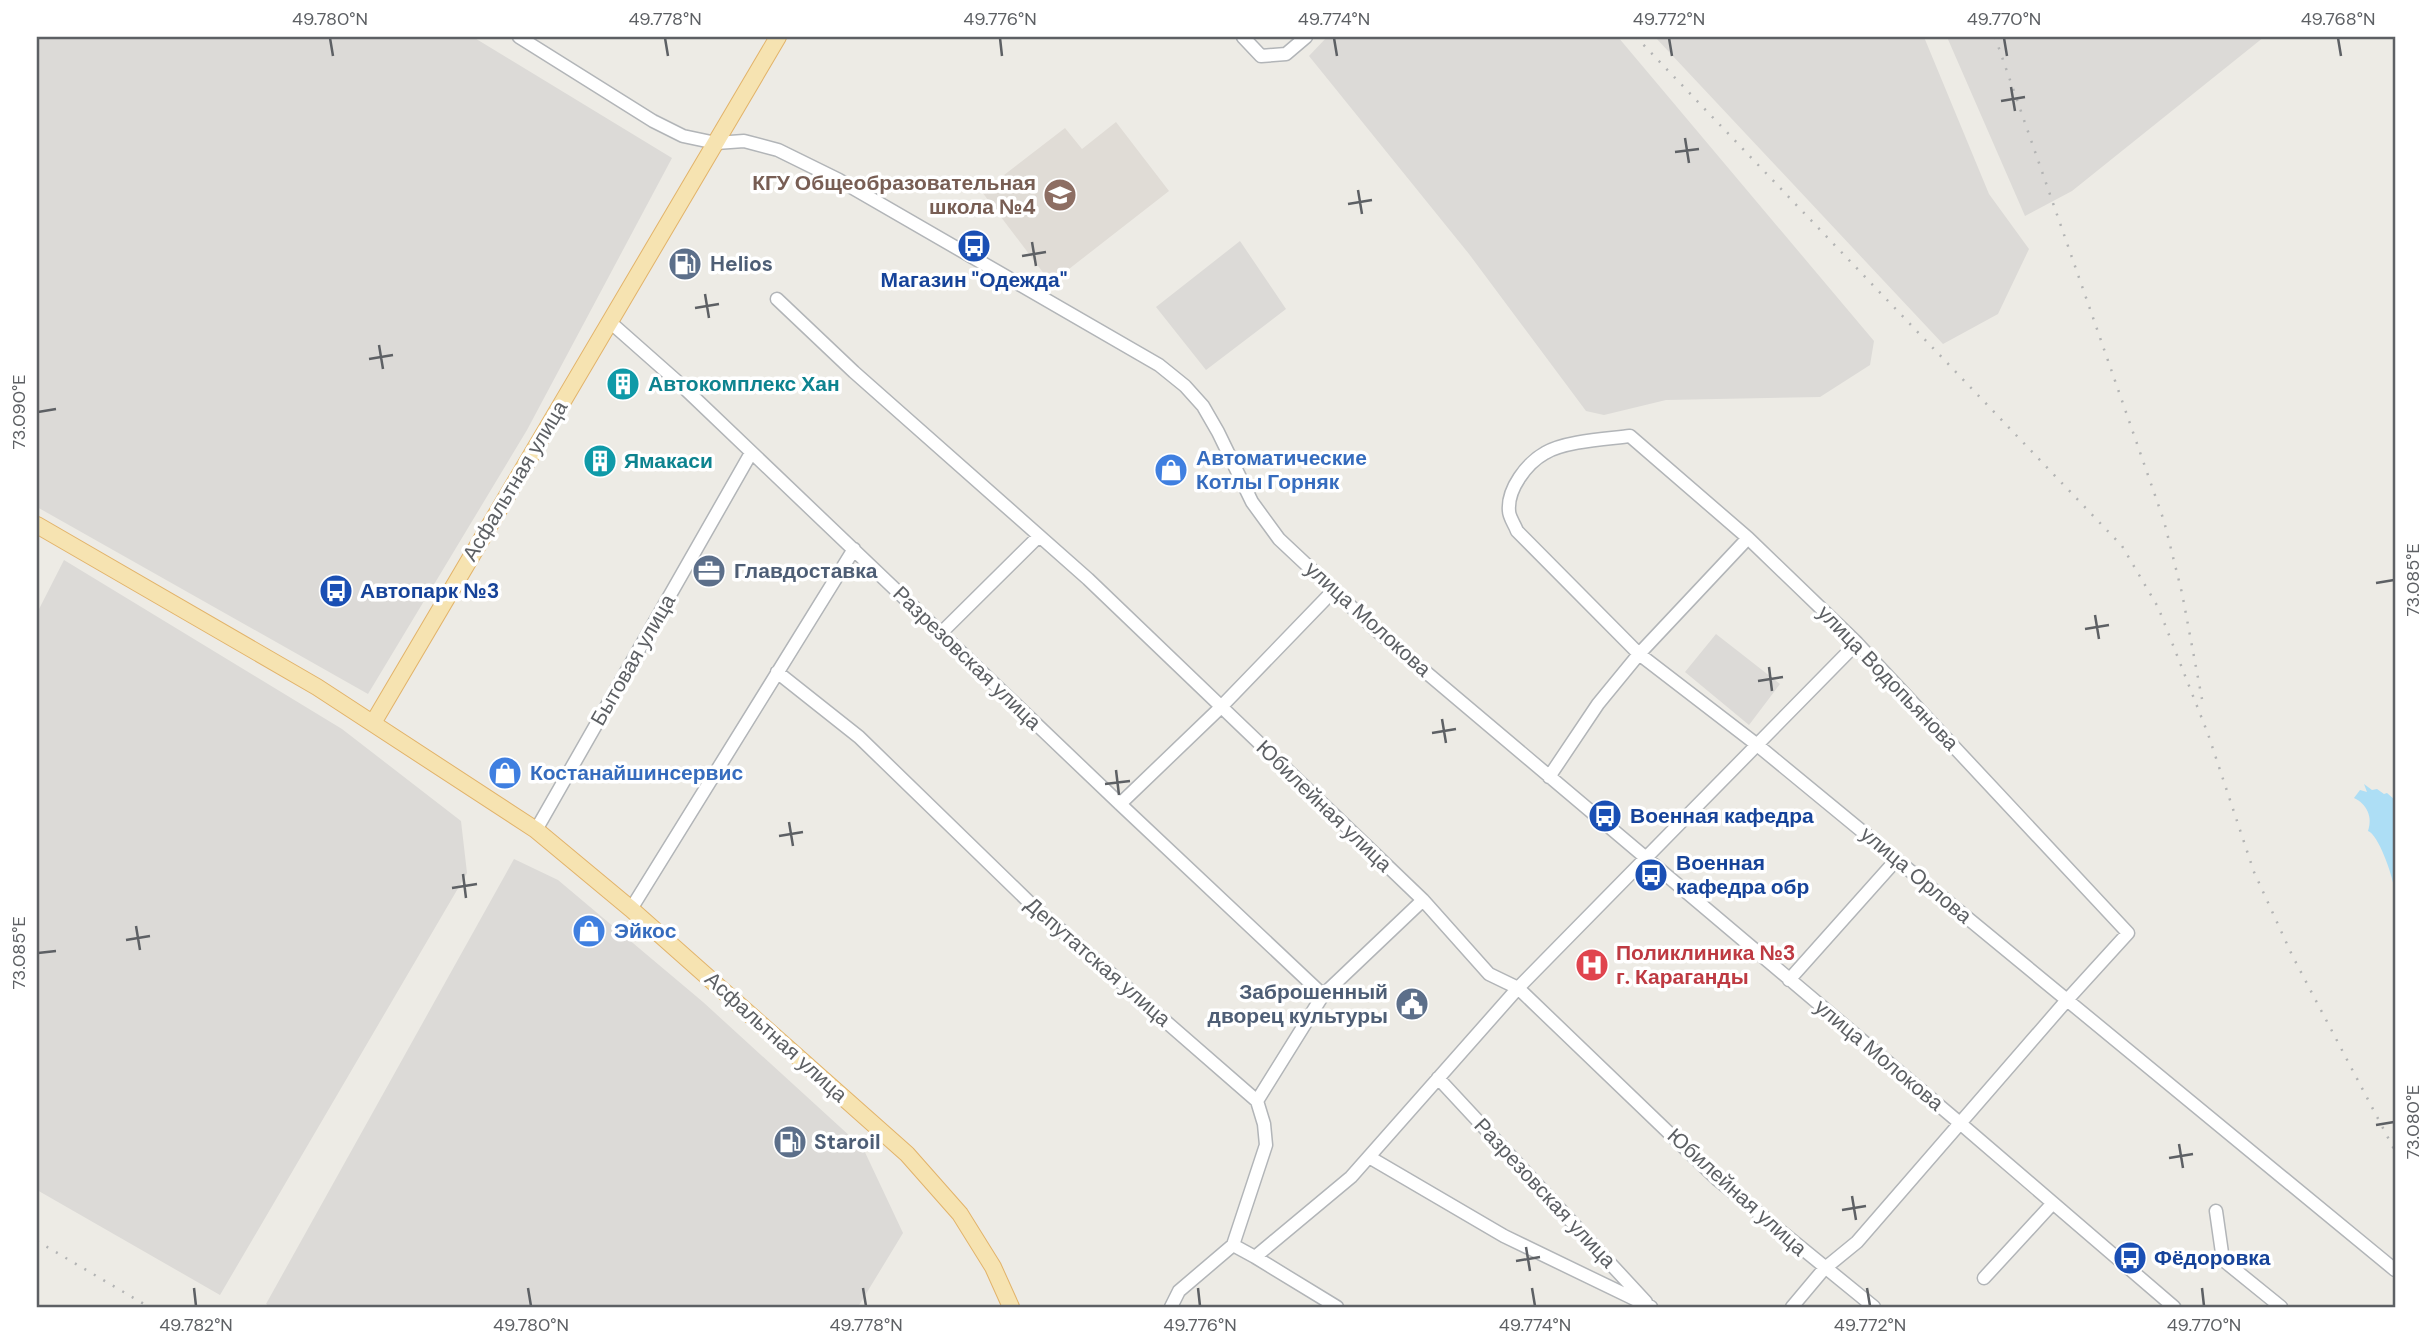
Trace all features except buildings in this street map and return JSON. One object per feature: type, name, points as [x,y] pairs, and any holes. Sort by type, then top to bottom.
[{"type":"main road","name":"Асфальтная улица","points":[[778,37],[373,723],[536,830],[631,909],[907,1154],[960,1214],[993,1267],[1011,1307]]},
{"type":"main road","points":[[37,525],[215,627],[373,723]]},
{"type":"street","name":"улица Молокова","points":[[519,37],[653,121],[683,136],[716,143],[744,142],[778,150],[839,180],[1158,365],[1185,386],[1203,407],[1252,502],[1279,539],[1376,630],[1961,1124],[2165,1304]]},
{"type":"street","points":[[1242,37],[1261,55],[1286,54],[1306,37]]},
{"type":"street","name":"Юбилейная улица","points":[[777,299],[854,372],[1088,579],[1423,900],[1489,974],[1518,988],[1718,1180],[1874,1307]]},
{"type":"street","name":"Разрезовская улица","points":[[610,322],[679,383],[1323,995]]},
{"type":"street","name":"улица Водопьянова","points":[[1545,452],[1584,442],[1630,436],[1748,538],[1857,643],[2128,933],[2067,1000]]},
{"type":"street","name":"улица Орлова","points":[[1545,452],[1522,473],[1513,488],[1508,511],[1517,531],[1639,654],[1756,744],[2395,1270]]},
{"type":"street","name":"Бытовая улица","points":[[536,830],[751,453]]},
{"type":"street","points":[[941,633],[1039,536]]},
{"type":"street","points":[[1549,777],[1598,704],[1639,654],[1748,538]]},
{"type":"street","points":[[631,909],[854,549]]},
{"type":"street","points":[[1120,804],[1220,708],[1334,590]]},
{"type":"street","points":[[1255,1257],[1351,1177],[1518,988],[1857,643]]},
{"type":"street","name":"Депутатская улица","points":[[778,672],[859,737],[1032,905],[1257,1101]]},
{"type":"street","points":[[1789,980],[1897,859]]},
{"type":"street","points":[[1171,1307],[1179,1291],[1233,1245],[1266,1145],[1264,1124],[1257,1101],[1323,995],[1423,900]]},
{"type":"street","points":[[1792,1307],[1824,1269],[1857,1242],[2067,1000]]},
{"type":"street","name":"Разрезовская улица","points":[[1438,1078],[1651,1307]]},
{"type":"street","name":"Разрезовская улица","points":[[1369,1157],[1504,1236],[1651,1307]]},
{"type":"street","points":[[1984,1278],[2053,1203]]},
{"type":"street","points":[[2217,1211],[2223,1260],[2281,1307]]},
{"type":"street","points":[[1233,1245],[1337,1307]]},
{"type":"shaded area","points":[[37,37],[473,37],[672,158],[527,430],[368,694],[37,507]]},
{"type":"shaded area","points":[[1327,37],[1618,37],[1874,341],[1870,365],[1820,397],[1666,400],[1604,415],[1586,411],[1469,254],[1309,56]]},
{"type":"shaded area","points":[[1655,37],[1924,37],[1989,194],[2029,249],[1998,314],[1943,344]]},
{"type":"shaded area","points":[[1947,37],[2264,37],[2072,191],[2025,216]]},
{"type":"shaded area","points":[[1116,122],[1169,191],[1051,283],[982,192],[1065,128],[1082,149]]},
{"type":"shaded area","points":[[1240,241],[1286,309],[1206,370],[1156,307]]},
{"type":"shaded area","points":[[64,560],[342,729],[461,821],[467,873],[220,1295],[37,1190],[37,613]]},
{"type":"shaded area","points":[[1716,634],[1780,684],[1749,725],[1685,672]]},
{"type":"shaded area","points":[[514,859],[558,880],[703,1002],[863,1148],[903,1233],[858,1307],[271,1307],[266,1304]]},
{"type":"water","points":[[2364,784],[2372,790],[2387,793],[2395,800],[2395,905],[2388,864],[2376,839],[2368,831],[2368,811],[2354,798],[2360,790],[2367,792]]},
{"type":"railway","points":[[1636,37],[2122,546],[2158,607],[2208,734],[2254,872],[2292,955],[2395,1151]]},
{"type":"railway","points":[[1995,37],[2164,521],[2182,593],[2202,699]]},
{"type":"railway","points":[[37,1241],[149,1307]]},
{"type":"place","name":"КГУ Общеобразовательная школа №4","points":[[1060,195]]},
{"type":"place","name":"Магазин \"Одежда\"","points":[[974,246]]},
{"type":"place","name":"Helios","points":[[685,264]]},
{"type":"place","name":"Автокомплекс Хан","points":[[623,384]]},
{"type":"place","name":"Ямакаси","points":[[600,461]]},
{"type":"place","name":"Автоматические Котлы Горняк","points":[[1171,470]]},
{"type":"place","name":"Главдоставка","points":[[709,571]]},
{"type":"place","name":"Автопарк №3","points":[[336,591]]},
{"type":"place","name":"Костанайшинсервис","points":[[505,773]]},
{"type":"place","name":"Военная кафедра","points":[[1605,816]]},
{"type":"place","name":"Военная кафедра обр","points":[[1651,875]]},
{"type":"place","name":"Эйкос","points":[[589,931]]},
{"type":"place","name":"Поликлиника №3 г. Караганды","points":[[1592,965]]},
{"type":"place","name":"Заброшенный дворец культуры","points":[[1412,1004]]},
{"type":"place","name":"Staroil","points":[[790,1142]]},
{"type":"place","name":"Фёдоровка","points":[[2130,1258]]}]
